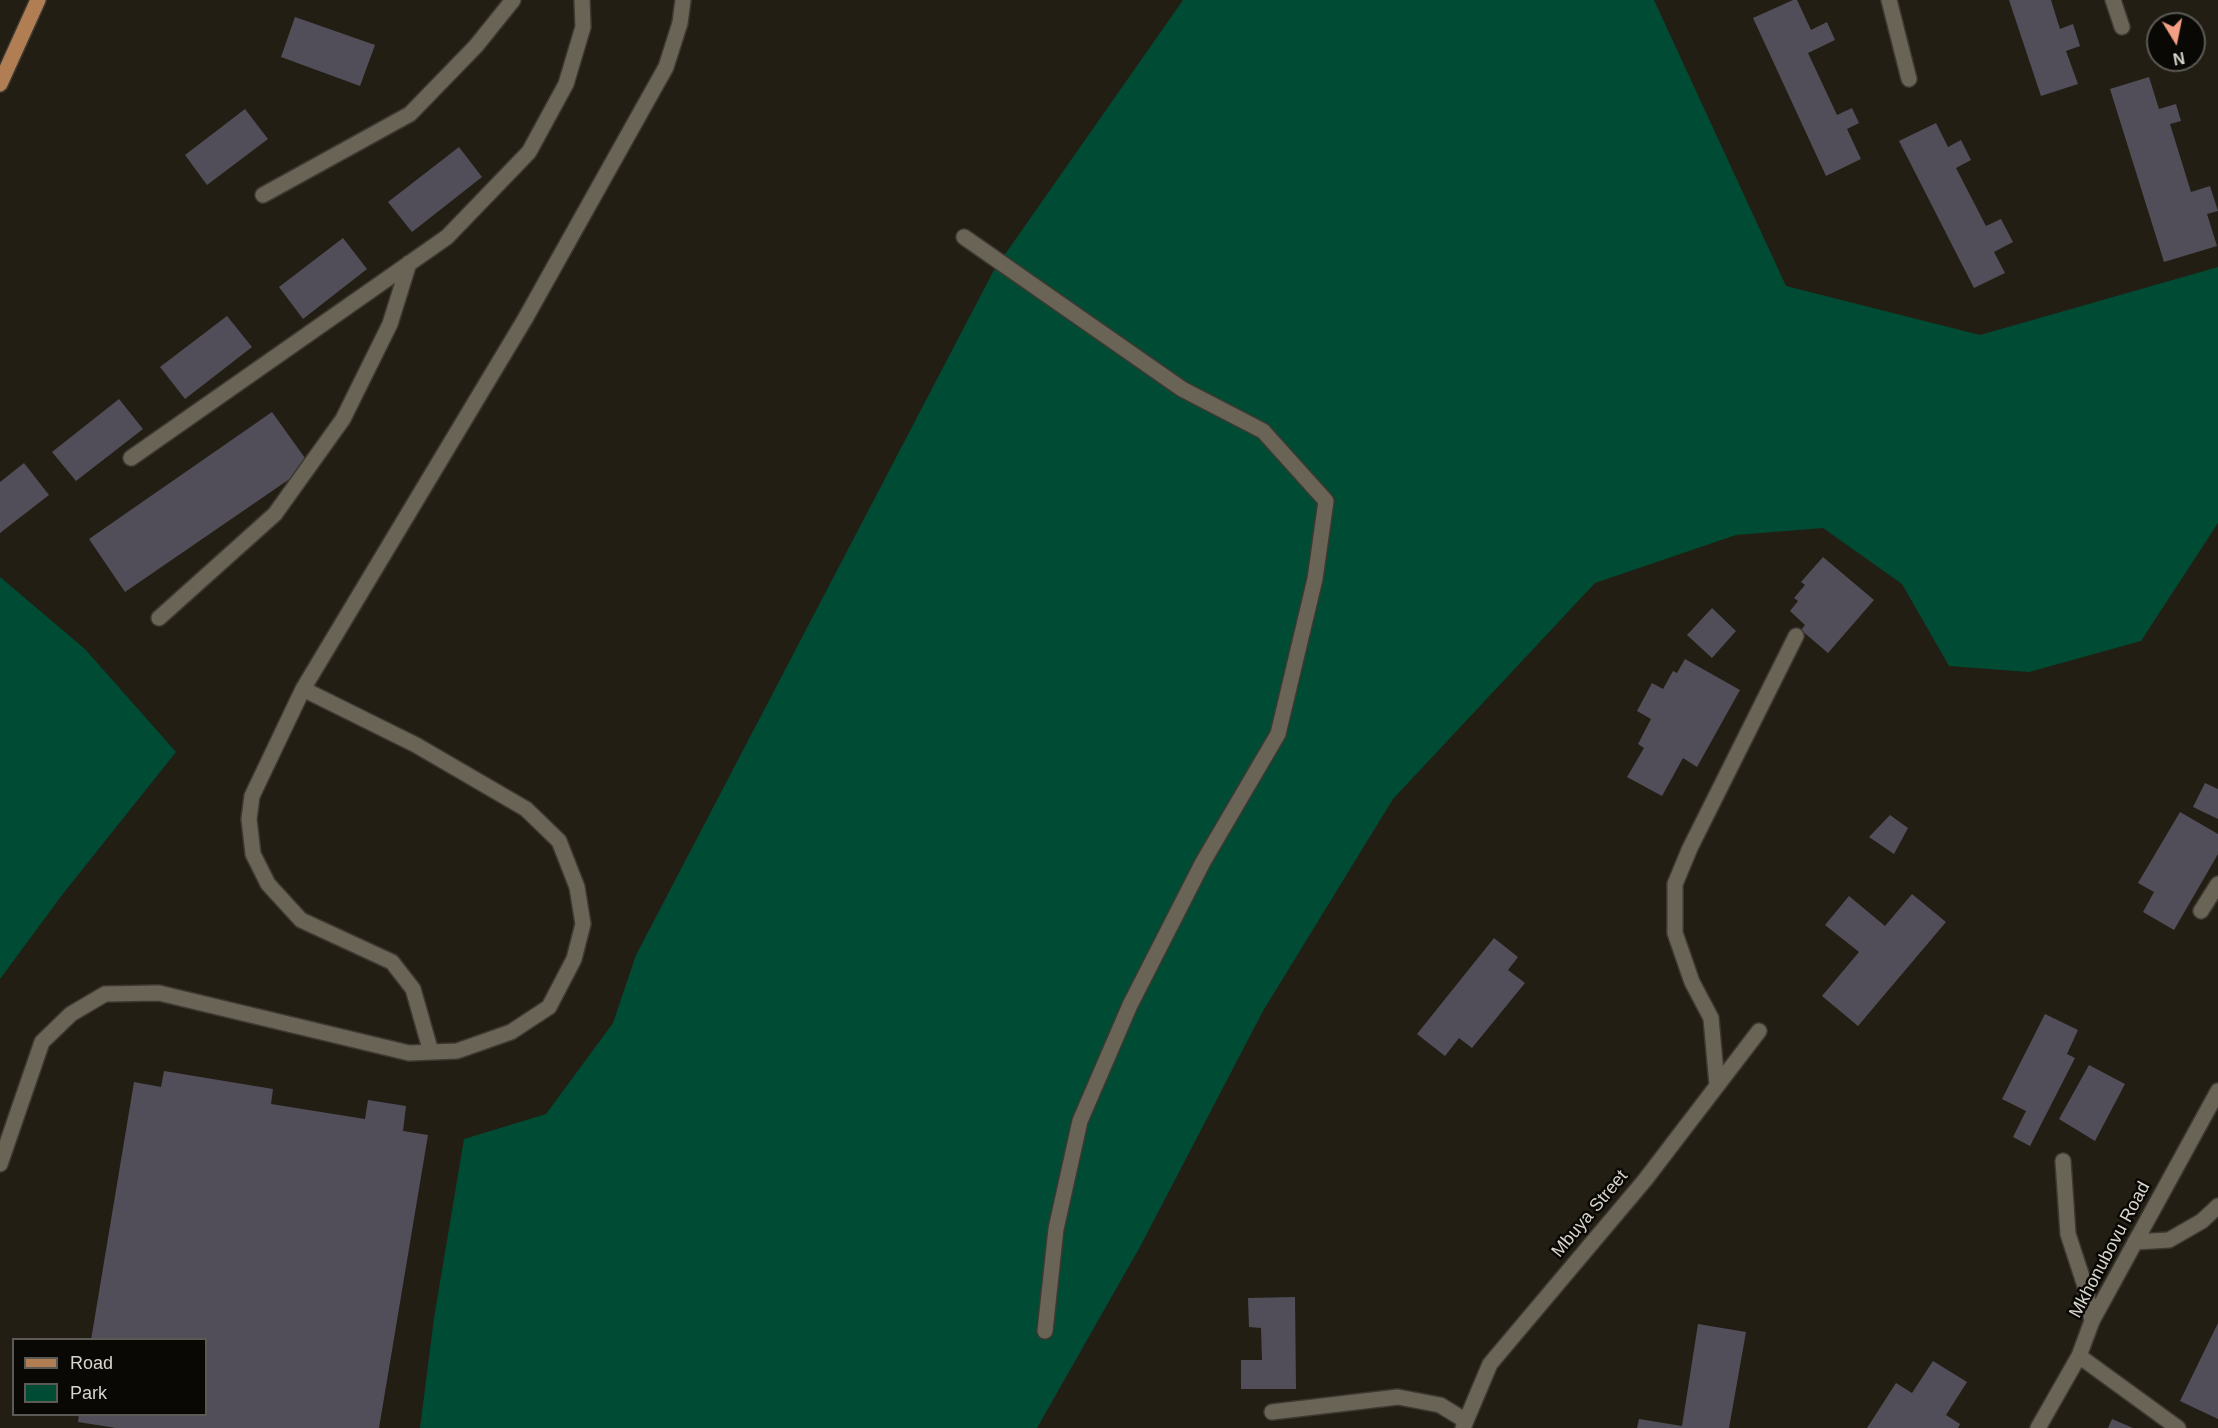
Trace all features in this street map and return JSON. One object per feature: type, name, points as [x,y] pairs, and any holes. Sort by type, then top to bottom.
[{"type":"main road","points":[[0,84],[38,0]]},
{"type":"street","points":[[263,195],[410,114],[476,46],[513,0]]},
{"type":"street","points":[[131,458],[447,237],[529,152],[566,84],[583,27],[582,0]]},
{"type":"street","points":[[431,1052],[413,989],[392,962],[301,920],[268,884],[253,854],[249,819],[252,796],[303,689],[525,319],[666,67],[680,23],[682,0]]},
{"type":"street","points":[[1889,0],[1909,79]]},
{"type":"street","points":[[2113,0],[2122,27]]},
{"type":"street","points":[[964,237],[1182,389],[1263,431],[1326,501],[1315,579],[1278,734],[1203,862],[1130,1005],[1080,1121],[1056,1229],[1045,1331]]},
{"type":"street","points":[[159,618],[275,514],[343,419],[390,324],[409,263]]},
{"type":"street","points":[[1717,1085],[1711,1018],[1692,982],[1675,933],[1675,884],[1690,848],[1796,636]]},
{"type":"street","points":[[0,1164],[42,1042],[71,1014],[105,994],[159,993],[409,1053],[457,1051],[511,1032],[549,1007],[574,959],[583,924],[577,887],[559,842],[526,809],[416,745],[303,689]]},
{"type":"street","points":[[2201,911],[2218,884]]},
{"type":"street","name":"Mbuya Street","points":[[1465,1425],[1490,1364],[1645,1180],[1759,1032]]},
{"type":"street","name":"Mkhonubovu Road","points":[[2038,1428],[2079,1356],[2092,1322],[2218,1091]]},
{"type":"street","points":[[2063,1161],[2068,1234],[2085,1286],[2092,1322]]},
{"type":"street","points":[[2135,1242],[2169,1240],[2202,1221],[2218,1206]]},
{"type":"street","points":[[2079,1356],[2178,1428]]},
{"type":"street","points":[[1272,1412],[1398,1397],[1440,1405],[1465,1425]]},
{"type":"green space","points":[[1183,0],[1654,0],[1786,286],[1980,335],[2218,267],[2218,523],[2141,641],[2029,672],[1949,666],[1902,584],[1823,528],[1736,535],[1595,583],[1393,799],[1263,1011],[1141,1245],[1037,1428],[420,1428],[434,1318],[464,1139],[546,1114],[613,1023],[636,955],[994,270]]},
{"type":"green space","points":[[0,577],[85,649],[176,752],[62,895],[0,979]]},
{"type":"building","points":[[1797,0],[1811,30],[1827,22],[1835,40],[1808,53],[1837,115],[1852,108],[1859,123],[1847,129],[1861,159],[1826,176],[1753,18]]},
{"type":"building","points":[[2009,0],[2051,0],[2060,29],[2073,24],[2080,46],[2066,51],[2078,84],[2041,96]]},
{"type":"building","points":[[295,17],[375,45],[360,86],[281,57]]},
{"type":"building","points":[[2149,77],[2159,109],[2176,104],[2181,121],[2170,124],[2191,192],[2210,186],[2218,211],[2207,214],[2217,246],[2164,262],[2110,89]]},
{"type":"building","points":[[245,109],[268,139],[207,185],[185,155]]},
{"type":"building","points":[[1936,123],[1948,147],[1961,140],[1971,160],[1956,168],[1986,226],[2001,219],[2013,242],[1994,252],[2005,273],[1974,288],[1899,141]]},
{"type":"building","points":[[459,147],[482,177],[412,232],[388,202]]},
{"type":"building","points":[[343,238],[367,269],[303,319],[279,287]]},
{"type":"building","points":[[227,316],[252,347],[185,399],[160,367]]},
{"type":"building","points":[[119,399],[143,429],[76,481],[52,452]]},
{"type":"building","points":[[272,412],[310,465],[125,592],[89,539]]},
{"type":"building","points":[[24,463],[49,495],[0,533],[0,482]]},
{"type":"building","points":[[1823,557],[1874,600],[1828,653],[1801,630],[1805,625],[1790,611],[1798,601],[1794,598],[1805,585],[1801,582]]},
{"type":"building","points":[[1712,608],[1736,631],[1712,658],[1687,635]]},
{"type":"building","points":[[1685,659],[1740,690],[1697,767],[1683,758],[1662,796],[1627,777],[1644,748],[1638,744],[1651,719],[1637,711],[1652,683],[1663,689],[1673,671],[1677,673]]},
{"type":"building","points":[[2205,783],[2218,789],[2218,819],[2193,807]]},
{"type":"building","points":[[2180,812],[2218,834],[2218,854],[2174,930],[2143,912],[2154,892],[2138,883]]},
{"type":"building","points":[[1890,815],[1908,828],[1894,854],[1869,837]]},
{"type":"building","points":[[1912,894],[1946,922],[1858,1026],[1822,996],[1859,952],[1825,925],[1849,896],[1885,926]]},
{"type":"building","points":[[1494,938],[1518,957],[1508,970],[1525,983],[1472,1048],[1459,1038],[1445,1056],[1417,1034]]},
{"type":"building","points":[[2045,1014],[2078,1030],[2067,1054],[2075,1058],[2030,1146],[2013,1137],[2026,1111],[2002,1099]]},
{"type":"building","points":[[2089,1065],[2125,1084],[2095,1141],[2059,1119]]},
{"type":"building","points":[[164,1071],[273,1089],[271,1104],[365,1119],[368,1100],[406,1106],[403,1131],[428,1135],[379,1428],[116,1428],[78,1422],[79,1416],[207,1416],[207,1338],[91,1338],[134,1082],[161,1087]]},
{"type":"building","points":[[1295,1297],[1296,1389],[1241,1389],[1241,1360],[1262,1360],[1261,1328],[1249,1327],[1248,1298]]},
{"type":"building","points":[[2218,1323],[2218,1419],[2180,1401]]},
{"type":"building","points":[[1698,1324],[1746,1332],[1729,1428],[1637,1428],[1639,1419],[1682,1426]]},
{"type":"building","points":[[1933,1361],[1967,1382],[1946,1415],[1960,1424],[1958,1428],[1867,1428],[1896,1383],[1912,1393]]},
{"type":"building","points":[[2112,1419],[2133,1428],[2108,1428]]}]
